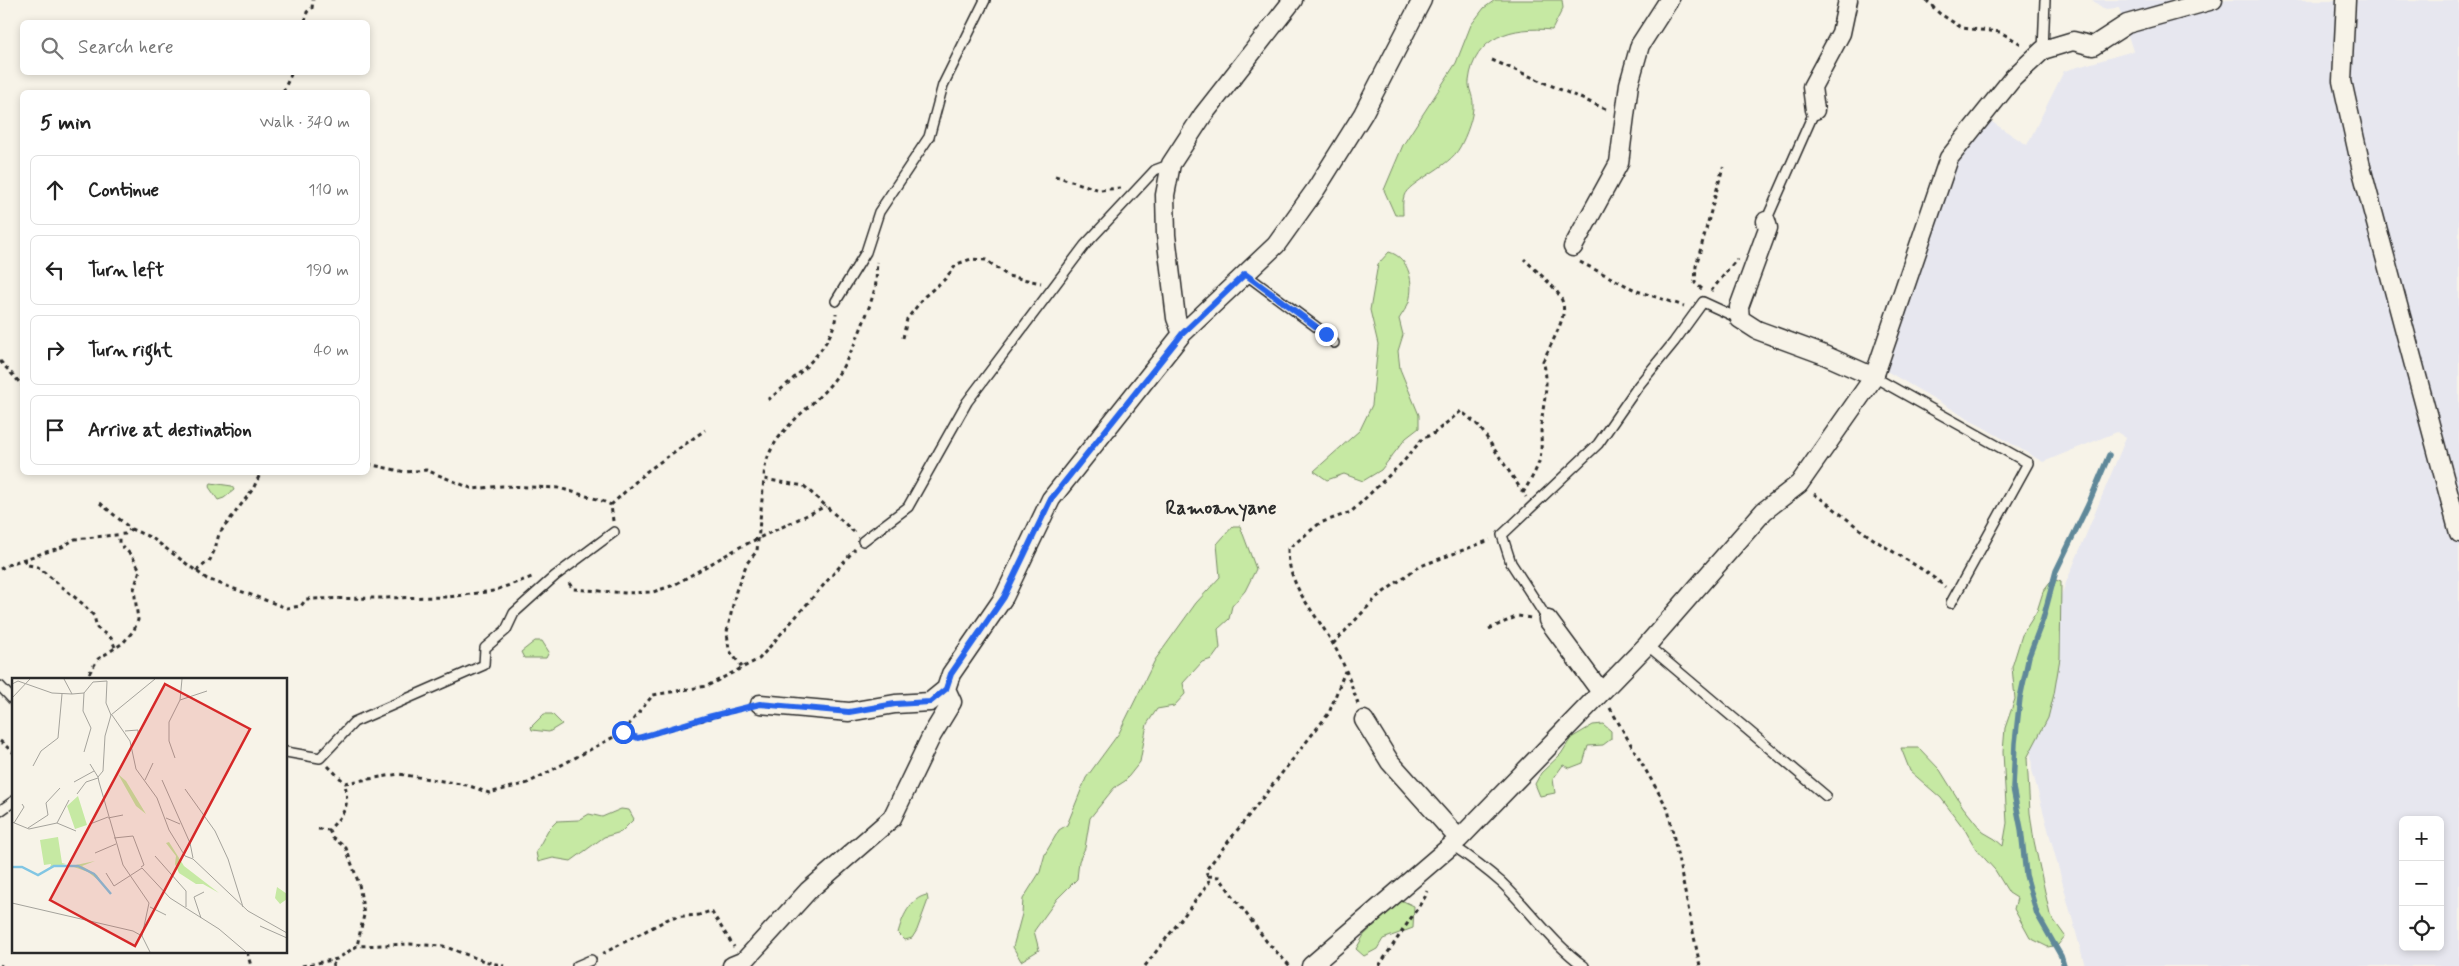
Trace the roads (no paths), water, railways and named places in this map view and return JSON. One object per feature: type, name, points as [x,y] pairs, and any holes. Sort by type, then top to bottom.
[{"type":"street","points":[[1182,334],[1176,318],[1166,235],[1165,194],[1171,164],[1203,114],[1292,0]]},
{"type":"street","points":[[760,704],[849,712],[895,704],[930,702],[946,689],[951,674],[1004,597],[1051,499],[1182,334],[1276,245],[1316,189],[1363,114],[1422,0]]},
{"type":"street","points":[[1574,247],[1619,163],[1630,84],[1640,45],[1669,0]]},
{"type":"street","points":[[1816,110],[1812,87],[1841,33],[1848,0]]},
{"type":"street","points":[[1312,966],[1456,842],[1646,646],[1764,511],[1799,484],[1874,377],[1949,158],[2013,78],[2043,50],[2073,41],[2093,46],[2127,24],[2213,0]]},
{"type":"street","points":[[2346,0],[2342,81],[2362,171],[2459,533]]},
{"type":"street","points":[[1766,221],[1768,228],[1739,307],[1740,319],[1757,330],[1822,354],[1874,377]]},
{"type":"street","points":[[1548,620],[1601,692]]},
{"type":"street","points":[[738,964],[808,890],[892,818],[932,735],[952,702],[946,689]]},
{"type":"street","points":[[1364,720],[1390,762],[1456,842]]},
{"type":"lane","points":[[836,301],[868,247],[879,212],[929,137],[943,85],[986,0]]},
{"type":"lane","points":[[2043,50],[2045,0]]},
{"type":"lane","points":[[1766,221],[1816,110]]},
{"type":"lane","points":[[863,541],[908,507],[967,402],[1085,245],[1155,170],[1171,164]]},
{"type":"lane","points":[[1245,274],[1326,334],[1334,343]]},
{"type":"lane","points":[[1548,620],[1511,563],[1502,535],[1533,508],[1598,444],[1621,414],[1639,385],[1703,302],[1740,319]]},
{"type":"lane","points":[[1874,377],[2028,463],[1953,599]]},
{"type":"lane","points":[[288,752],[320,758],[354,722],[484,665],[485,648],[506,630],[514,614],[558,574],[614,532]]},
{"type":"lane","points":[[1646,646],[1826,796]]},
{"type":"lane","points":[[0,686],[12,699]]},
{"type":"lane","points":[[0,811],[12,802]]},
{"type":"lane","points":[[1456,842],[1502,884],[1564,952],[1584,966]]},
{"type":"lane","points":[[577,966],[591,960]]},
{"type":"waterway","points":[[2064,966],[2061,956],[2037,914],[2026,875],[2021,829],[2013,788],[2015,743],[2020,698],[2029,656],[2043,619],[2056,571],[2088,505],[2109,455]]},
{"type":"district","name":"Ramoanyane","points":[[1221,507]]}]
